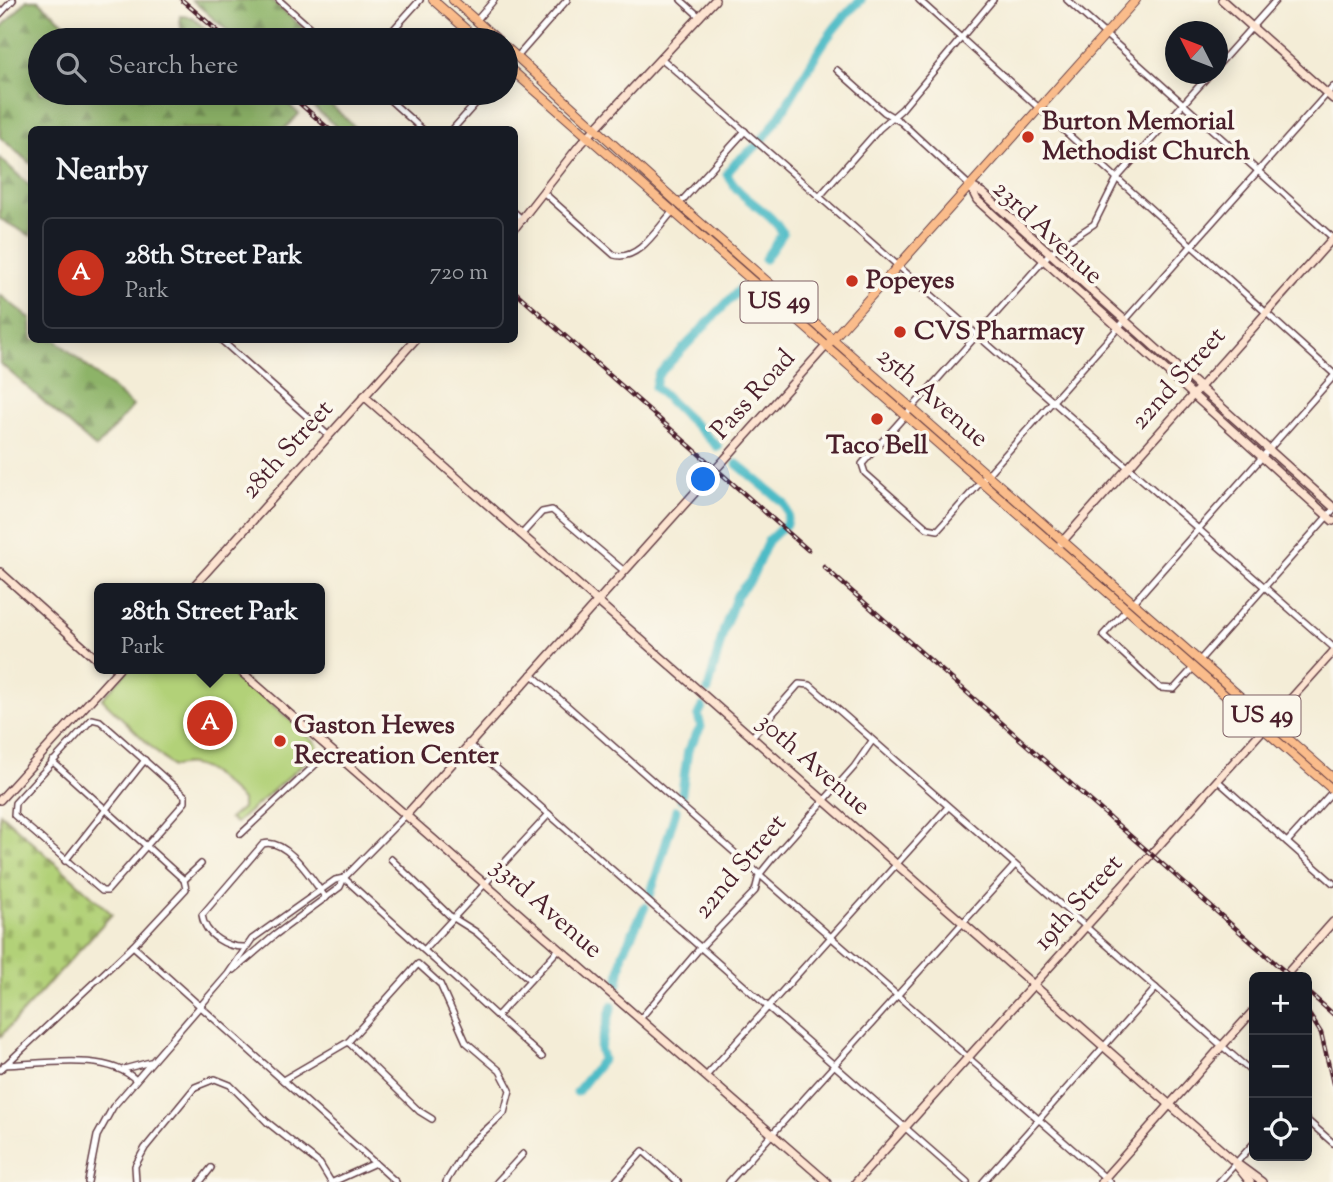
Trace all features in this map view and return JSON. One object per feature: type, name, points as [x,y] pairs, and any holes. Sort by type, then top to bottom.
[{"type":"main road","points":[[433,0],[464,28]]},
{"type":"main road","points":[[453,0],[485,28]]},
{"type":"main road","name":"Pass Road","points":[[830,342],[1136,0]]},
{"type":"main road","name":"25th Avenue","points":[[518,58],[592,133]]},
{"type":"main road","name":"25th Avenue","points":[[518,76],[592,133],[677,207],[1267,726],[1333,790]]},
{"type":"main road","name":"25th Avenue","points":[[1267,726],[1333,778]]},
{"type":"street","points":[[0,14],[13,0]]},
{"type":"street","points":[[279,0],[310,28]]},
{"type":"street","points":[[395,28],[420,0]]},
{"type":"street","points":[[477,20],[494,0]]},
{"type":"street","points":[[518,56],[567,0]]},
{"type":"street","points":[[681,0],[700,18]]},
{"type":"street","points":[[518,225],[592,133],[715,0]]},
{"type":"street","points":[[919,0],[1333,375],[1103,635],[1160,688],[1174,689],[1332,513]]},
{"type":"street","points":[[819,197],[893,117],[993,0]]},
{"type":"street","points":[[1067,0],[1333,238]]},
{"type":"street","points":[[1201,84],[1117,178],[1094,224],[1050,253],[863,464],[863,468],[933,530],[938,530],[1258,171],[1331,93],[1222,0]]},
{"type":"street","points":[[1228,53],[1276,0]]},
{"type":"street","points":[[661,58],[1333,649]]},
{"type":"street","points":[[837,70],[970,186]]},
{"type":"street","points":[[395,105],[419,126]]},
{"type":"street","points":[[456,126],[474,105]]},
{"type":"street","points":[[543,192],[614,255],[624,258],[634,254],[748,133]]},
{"type":"street","name":"23rd Avenue","points":[[970,186],[983,193],[1268,449],[1332,513]]},
{"type":"street","name":"23rd Avenue","points":[[970,186],[977,200],[1262,456],[1332,513]]},
{"type":"street","points":[[518,216],[523,220]]},
{"type":"street","name":"22nd Street","points":[[1060,544],[1333,238]]},
{"type":"street","name":"Pass Road","points":[[228,974],[340,887],[344,878],[407,814],[830,342]]},
{"type":"street","points":[[224,343],[329,436]]},
{"type":"street","name":"28th Street","points":[[197,583],[412,343]]},
{"type":"street","name":"30th Avenue","points":[[364,396],[962,924],[1236,1163],[1262,1182]]},
{"type":"street","points":[[521,535],[542,512],[552,510],[623,570]]},
{"type":"street","points":[[0,572],[94,657]]},
{"type":"street","name":"19th Street","points":[[856,1182],[1267,726],[1333,649]]},
{"type":"street","points":[[0,800],[111,674]]},
{"type":"street","name":"33rd Avenue","points":[[244,674],[827,1182]]},
{"type":"street","points":[[530,674],[1106,1181],[1249,1016]]},
{"type":"street","points":[[751,738],[799,684],[810,685],[1249,1070]]},
{"type":"street","points":[[97,719],[186,796],[185,802],[107,891],[97,890],[14,815],[15,803],[52,761],[88,722],[97,719]]},
{"type":"street","name":"22nd Street","points":[[640,1019],[700,948],[755,891],[759,875],[855,767],[872,741]]},
{"type":"street","points":[[468,743],[967,1182]]},
{"type":"street","points":[[241,834],[330,751]]},
{"type":"street","points":[[65,861],[145,760]]},
{"type":"street","points":[[2,1068],[134,946],[186,890],[184,880],[52,761]]},
{"type":"street","points":[[1218,780],[1333,883]]},
{"type":"street","points":[[1287,842],[1333,790]]},
{"type":"street","points":[[706,1076],[948,807]]},
{"type":"street","points":[[424,950],[549,814]]},
{"type":"street","points":[[246,947],[223,943],[204,925],[202,915],[263,844],[273,843],[307,871],[326,898]]},
{"type":"street","points":[[391,859],[454,918],[476,932],[530,980]]},
{"type":"street","points":[[184,880],[201,864]]},
{"type":"street","points":[[729,1182],[1015,865]]},
{"type":"street","points":[[88,1180],[92,1152],[104,1122],[136,1080],[228,974],[246,947],[264,929],[335,880],[344,878],[542,1057]]},
{"type":"street","points":[[283,916],[289,925]]},
{"type":"street","points":[[1288,972],[1333,922]]},
{"type":"street","points":[[134,946],[396,1182]]},
{"type":"street","points":[[497,1016],[559,949]]},
{"type":"street","points":[[283,1080],[348,1042],[418,964],[440,984],[461,1036],[503,1075],[510,1090],[510,1101],[504,1113],[467,1147],[446,1182]]},
{"type":"street","points":[[792,967],[799,973]]},
{"type":"street","points":[[983,1182],[1156,988]]},
{"type":"street","points":[[348,1042],[419,1111],[432,1119]]},
{"type":"street","points":[[124,1069],[153,1060]]},
{"type":"street","points":[[2,1068],[94,1062],[124,1069],[136,1080]]},
{"type":"street","points":[[136,1182],[135,1166],[145,1147],[195,1087],[215,1079],[230,1085],[267,1122],[320,1164],[332,1182],[375,1163]]},
{"type":"street","points":[[1312,1124],[1333,1143]]},
{"type":"street","points":[[1219,1182],[1249,1149]]},
{"type":"street","points":[[615,1182],[643,1151],[678,1182]]},
{"type":"street","points":[[497,1182],[523,1154]]},
{"type":"street","name":"30th Avenue","points":[[1236,1163],[1251,1182]]},
{"type":"street","points":[[200,1182],[211,1168]]},
{"type":"green space","points":[[27,0],[38,0],[70,28],[28,28],[28,105],[289,105],[299,114],[287,126],[28,126],[28,161],[0,137],[0,29]]},
{"type":"green space","points":[[192,0],[271,0],[303,28],[224,28]]},
{"type":"green space","points":[[180,16],[192,17],[204,28],[181,28]]},
{"type":"green space","points":[[311,105],[331,105],[354,126],[336,126]]},
{"type":"green space","points":[[0,158],[28,184],[28,234],[0,219]]},
{"type":"green space","points":[[0,295],[28,317],[28,343],[60,343],[133,406],[96,448],[0,363]]},
{"type":"green space","points":[[124,674],[238,674],[317,744],[318,751],[236,823],[229,819],[242,808],[242,800],[202,768],[193,765],[172,767],[102,699]]},
{"type":"green space","points":[[0,813],[112,914],[0,1037]]},
{"type":"waterway","points":[[765,259],[783,233],[770,217],[738,190],[727,174],[734,164],[762,140],[831,33],[861,0]]},
{"type":"waterway","points":[[718,447],[655,387],[658,375],[740,289]]},
{"type":"waterway","points":[[708,690],[724,629],[737,595],[751,579],[768,541],[786,524],[788,514],[784,503],[737,464]]},
{"type":"waterway","points":[[681,799],[688,750],[701,727],[698,715],[702,707]]},
{"type":"waterway","points":[[650,896],[676,810]]},
{"type":"waterway","points":[[618,984],[623,953],[645,907]]},
{"type":"waterway","points":[[577,1092],[603,1059],[600,1048],[612,1006]]},
{"type":"railway","points":[[182,0],[214,28]]},
{"type":"railway","points":[[302,105],[325,126]]},
{"type":"railway","points":[[518,295],[808,550]]},
{"type":"railway","points":[[824,567],[1285,972]]},
{"type":"railway","points":[[1312,995],[1333,1014]]},
{"type":"railway","points":[[1312,1019],[1321,1033],[1333,1083]]},
{"type":"place","name":"Burton Memorial Methodist Church","points":[[1028,137]]},
{"type":"place","name":"Popeyes","points":[[852,281]]},
{"type":"place","name":"CVS Pharmacy","points":[[900,332]]},
{"type":"place","name":"Taco Bell","points":[[877,419]]},
{"type":"place","name":"28th Street Park","points":[[210,723]]},
{"type":"place","name":"Gaston Hewes Recreation Center","points":[[280,741]]}]
